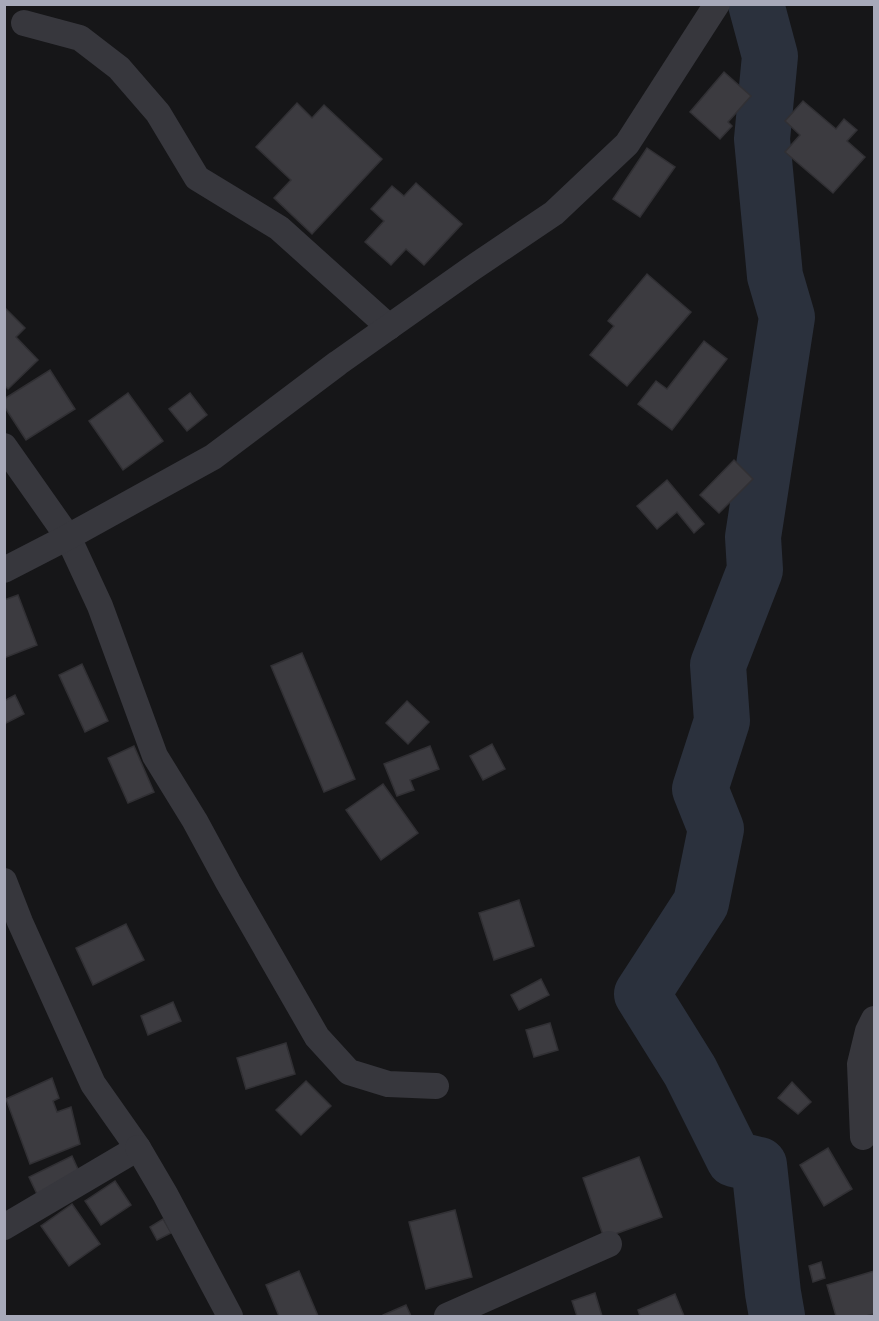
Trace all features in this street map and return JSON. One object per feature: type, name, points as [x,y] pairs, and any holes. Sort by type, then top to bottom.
[{"type":"street","points":[[4,570],[213,457],[389,327],[554,213],[627,144],[717,5]]},
{"type":"street","points":[[24,23],[80,38],[119,68],[158,113],[197,178],[279,228],[389,327]]},
{"type":"street","points":[[4,446],[68,537],[100,606],[155,756],[195,821],[317,1037],[350,1072],[388,1084],[435,1086]]},
{"type":"street","points":[[4,881],[20,922],[93,1084],[138,1148],[230,1317]]},
{"type":"street","points":[[863,1137],[860,1064],[868,1031],[874,1019]]},
{"type":"street","points":[[4,1227],[138,1148]]},
{"type":"street","points":[[447,1317],[609,1244]]},
{"type":"building","points":[[724,72],[751,96],[728,122],[732,126],[720,139],[690,112]]},
{"type":"building","points":[[803,101],[836,129],[844,119],[857,130],[847,141],[865,157],[833,193],[785,152],[800,135],[785,121]]},
{"type":"building","points":[[297,103],[312,118],[324,105],[382,159],[312,234],[274,198],[291,180],[256,147]]},
{"type":"building","points":[[647,148],[675,167],[640,217],[613,199]]},
{"type":"building","points":[[416,183],[462,224],[424,265],[406,249],[391,265],[365,242],[384,221],[371,209],[392,186],[404,196]]},
{"type":"building","points":[[647,274],[691,312],[627,386],[590,355],[614,326],[608,321]]},
{"type":"building","points":[[6,309],[25,328],[16,337],[38,360],[8,389],[4,385],[4,310]]},
{"type":"building","points":[[704,341],[727,359],[672,430],[638,404],[656,381],[667,389]]},
{"type":"building","points":[[50,370],[75,409],[26,440],[4,406],[4,399]]},
{"type":"building","points":[[128,393],[163,441],[123,470],[89,421]]},
{"type":"building","points":[[190,393],[207,415],[187,431],[169,409]]},
{"type":"building","points":[[734,460],[753,479],[719,513],[700,495]]},
{"type":"building","points":[[667,480],[704,524],[694,533],[677,512],[657,529],[637,506]]},
{"type":"building","points":[[18,595],[37,645],[4,658],[4,600]]},
{"type":"building","points":[[302,653],[355,779],[324,792],[271,666]]},
{"type":"building","points":[[82,664],[108,721],[85,732],[59,675]]},
{"type":"building","points":[[15,695],[24,714],[4,724],[4,701]]},
{"type":"building","points":[[407,701],[429,722],[408,744],[386,723]]},
{"type":"building","points":[[492,744],[505,769],[483,780],[470,756]]},
{"type":"building","points":[[134,746],[154,792],[128,803],[108,758]]},
{"type":"building","points":[[430,746],[439,769],[410,780],[414,790],[397,796],[384,764]]},
{"type":"building","points":[[383,784],[418,833],[381,860],[346,810]]},
{"type":"building","points":[[519,900],[534,946],[494,960],[479,913]]},
{"type":"building","points":[[126,924],[144,960],[93,985],[76,948]]},
{"type":"building","points":[[541,979],[549,995],[519,1010],[511,995]]},
{"type":"building","points":[[173,1002],[181,1021],[148,1035],[141,1016]]},
{"type":"building","points":[[550,1023],[558,1050],[534,1057],[526,1030]]},
{"type":"building","points":[[286,1043],[295,1074],[246,1089],[237,1058]]},
{"type":"building","points":[[52,1078],[59,1098],[53,1101],[57,1112],[71,1107],[80,1144],[30,1164],[6,1099]]},
{"type":"building","points":[[306,1081],[331,1106],[301,1135],[276,1110]]},
{"type":"building","points":[[792,1082],[811,1102],[798,1114],[778,1098]]},
{"type":"building","points":[[828,1148],[852,1189],[824,1206],[800,1165]]},
{"type":"building","points":[[72,1156],[81,1176],[38,1196],[29,1177]]},
{"type":"building","points":[[639,1157],[662,1217],[604,1238],[583,1178]]},
{"type":"building","points":[[115,1181],[131,1205],[101,1225],[85,1201]]},
{"type":"building","points":[[72,1204],[100,1244],[69,1266],[41,1226]]},
{"type":"building","points":[[455,1210],[472,1277],[426,1289],[409,1222]]},
{"type":"building","points":[[163,1219],[171,1233],[157,1240],[150,1227]]},
{"type":"building","points":[[821,1262],[825,1278],[813,1282],[809,1266]]},
{"type":"building","points":[[299,1271],[318,1316],[279,1316],[266,1285]]},
{"type":"building","points":[[874,1271],[874,1314],[836,1316],[827,1285]]},
{"type":"building","points":[[595,1293],[602,1316],[577,1316],[572,1301]]},
{"type":"building","points":[[675,1294],[684,1316],[640,1316],[638,1310]]},
{"type":"building","points":[[406,1305],[411,1316],[383,1316],[383,1315]]},
{"type":"waterway","points":[[756,4],[770,56],[762,139],[775,276],[787,317],[753,537],[755,570],[718,665],[722,721],[700,789],[716,829],[701,903],[642,994],[690,1071],[734,1159],[759,1165],[777,1316]]}]
